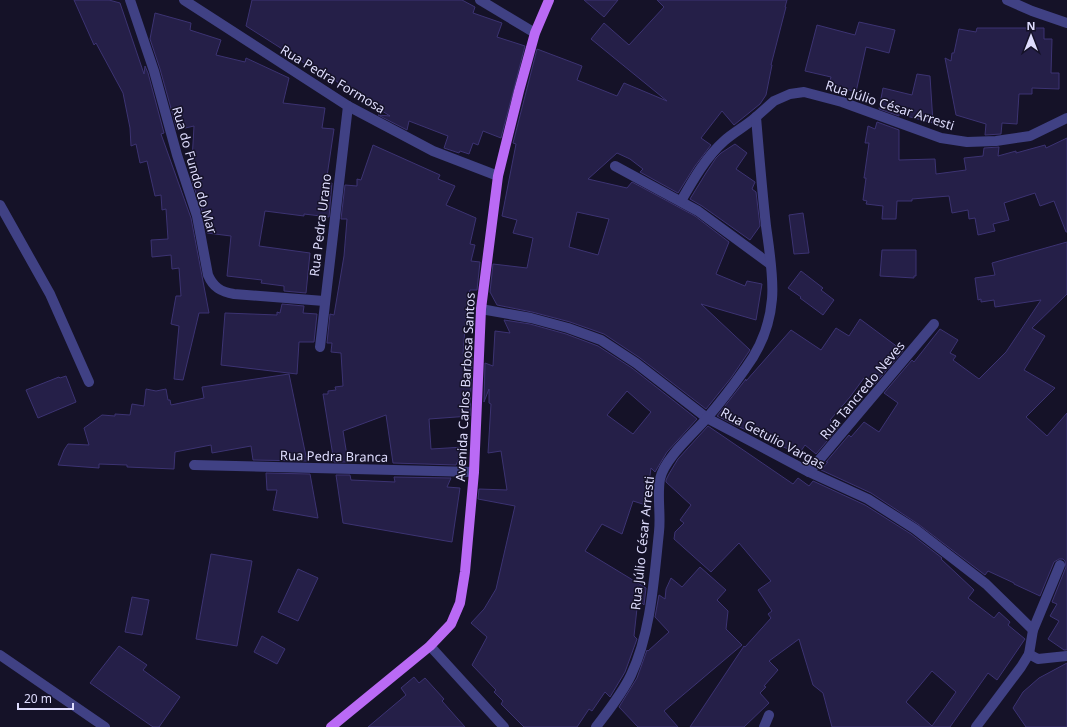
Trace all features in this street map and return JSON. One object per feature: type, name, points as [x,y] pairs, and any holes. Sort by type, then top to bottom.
[{"type":"main road","name":"Avenida Carlos Barbosa Santos","points":[[331,727],[430,646],[451,624],[460,603],[465,572],[474,472],[480,309],[498,176],[518,91],[535,33],[549,0]]},
{"type":"street","name":"Rua do Fundo do Mar","points":[[130,0],[154,71],[175,147],[197,216],[208,275],[214,286],[220,290],[230,293],[324,301]]},
{"type":"street","name":"Rua Pedra Formosa","points":[[184,0],[348,106],[433,151],[498,176]]},
{"type":"street","points":[[480,0],[535,33]]},
{"type":"street","points":[[1007,0],[1037,13],[1067,23]]},
{"type":"street","name":"Rua Júlio César Arresti","points":[[681,201],[700,170],[724,140],[756,117],[774,101],[790,94],[804,92],[842,102],[941,138],[967,142],[996,142],[1030,136],[1067,118]]},
{"type":"street","name":"Rua Pedra Urano","points":[[320,347],[324,301],[348,106]]},
{"type":"street","name":"Rua Júlio César Arresti","points":[[596,727],[631,675],[643,642],[651,601],[658,538],[660,478],[663,470],[671,458],[707,418],[745,369],[757,352],[767,325],[772,298],[756,117]]},
{"type":"street","points":[[616,166],[681,201],[710,219],[770,264]]},
{"type":"street","points":[[0,205],[50,294],[89,382]]},
{"type":"street","name":"Rua Getulio Vargas","points":[[480,309],[531,318],[568,328],[601,340],[636,363],[707,418],[809,472],[868,500],[915,529],[986,584],[1034,630]]},
{"type":"street","name":"Rua Tancredo Neves","points":[[809,472],[934,324]]},
{"type":"street","name":"Rua Pedra Branca","points":[[194,466],[474,472]]},
{"type":"street","points":[[976,727],[1029,654],[1034,630],[1060,565]]},
{"type":"street","points":[[430,646],[504,727]]},
{"type":"street","points":[[1029,654],[1038,659],[1067,656]]},
{"type":"street","points":[[0,655],[105,727]]},
{"type":"street","points":[[764,727],[769,715]]},
{"type":"building","points":[[74,0],[109,0],[120,3],[144,74],[145,66],[148,73],[164,133],[161,134],[191,218],[209,313],[199,313],[183,380],[174,379],[179,326],[171,324],[176,296],[181,296],[179,268],[172,269],[171,255],[152,257],[151,240],[168,239],[166,209],[162,210],[161,195],[155,196],[147,161],[140,163],[136,144],[131,146],[130,128],[123,93],[96,43],[94,45]]},
{"type":"building","points":[[252,0],[462,0],[475,7],[473,13],[502,23],[497,37],[525,46],[501,138],[483,131],[478,145],[473,143],[469,154],[460,151],[459,153],[444,148],[448,136],[409,121],[407,130],[378,115],[390,116],[338,82],[309,66],[246,26]]},
{"type":"building","points":[[584,0],[618,0],[604,17]]},
{"type":"building","points":[[657,0],[787,0],[771,65],[766,95],[760,104],[734,125],[722,111],[701,138],[711,145],[695,166],[678,193],[640,172],[643,169],[630,159],[617,153],[588,179],[627,188],[632,182],[695,216],[729,242],[716,274],[745,286],[747,281],[762,284],[756,320],[701,304],[750,350],[731,378],[706,409],[640,358],[604,334],[570,322],[497,305],[490,292],[493,264],[527,268],[533,238],[513,233],[517,220],[502,216],[516,144],[513,143],[537,49],[582,66],[577,80],[617,96],[624,83],[667,101],[591,39],[604,23],[629,45],[664,7]],"holes":[[[577,212],[609,219],[598,255],[569,247]]]},
{"type":"building","points":[[155,13],[191,23],[190,30],[221,40],[216,55],[245,62],[246,58],[289,78],[283,103],[325,108],[322,128],[334,129],[326,183],[332,183],[329,217],[304,214],[304,216],[265,211],[259,246],[310,253],[306,293],[284,291],[284,286],[261,283],[262,280],[227,276],[231,236],[207,233],[203,214],[191,178],[194,126],[177,130],[150,39]]},
{"type":"building","points":[[859,22],[895,30],[889,53],[866,47],[856,92],[829,84],[831,77],[805,71],[817,25],[855,35]]},
{"type":"building","points":[[977,28],[1044,28],[1044,39],[1052,39],[1051,73],[1059,73],[1059,89],[1032,88],[1032,94],[1019,94],[1017,124],[1002,123],[1001,134],[985,135],[986,124],[956,115],[945,58],[951,61],[959,29],[976,32]]},
{"type":"building","points":[[917,74],[930,76],[933,123],[899,114],[899,116],[879,109],[883,88],[912,95]]},
{"type":"building","points":[[877,122],[899,130],[899,160],[935,159],[936,174],[966,170],[964,158],[983,156],[984,148],[999,147],[998,156],[1045,145],[1046,148],[1067,138],[1067,232],[1054,201],[1040,206],[1035,193],[1004,203],[1009,220],[993,224],[995,231],[978,235],[975,218],[969,219],[968,210],[952,213],[949,196],[912,199],[912,201],[897,201],[896,219],[882,219],[883,206],[866,204],[867,201],[863,200],[866,178],[864,178],[869,143],[865,143],[868,126],[875,129]]},
{"type":"building","points":[[735,144],[747,153],[736,169],[755,182],[752,189],[756,192],[760,226],[750,240],[690,199],[716,158]]},
{"type":"building","points":[[373,145],[440,175],[438,179],[455,186],[446,205],[476,218],[470,244],[475,245],[471,261],[480,262],[477,290],[470,290],[467,303],[463,354],[472,358],[470,416],[429,419],[431,449],[464,447],[456,465],[393,463],[386,415],[343,431],[348,462],[334,462],[323,394],[328,394],[328,391],[336,390],[335,387],[343,386],[341,353],[331,352],[332,343],[327,343],[330,314],[334,315],[344,256],[347,219],[341,219],[345,185],[357,186],[357,179],[361,180]]},
{"type":"building","points":[[803,213],[809,253],[794,254],[789,215]]},
{"type":"building","points":[[1067,242],[1067,294],[1032,328],[1045,336],[1024,370],[1055,388],[1026,417],[1047,436],[1067,413],[1067,650],[1064,650],[1048,639],[1059,621],[1050,616],[1057,604],[1052,602],[1066,567],[1063,559],[1059,559],[1054,562],[1040,596],[988,571],[985,575],[918,524],[871,493],[821,470],[849,435],[851,437],[864,422],[879,432],[898,403],[884,393],[912,360],[914,362],[940,329],[958,340],[950,353],[956,356],[953,360],[979,379],[1006,352],[1041,300],[995,307],[994,300],[981,302],[981,299],[978,300],[975,278],[995,275],[992,263]]},
{"type":"building","points":[[882,250],[916,250],[916,276],[914,276],[914,278],[880,276]]},
{"type":"building","points":[[801,271],[823,288],[821,290],[834,300],[823,315],[788,288]]},
{"type":"building","points":[[282,304],[304,306],[303,313],[317,314],[314,342],[299,342],[297,374],[221,365],[225,313],[277,315],[277,312],[280,313]]},
{"type":"building","points":[[860,319],[903,351],[874,385],[864,378],[830,420],[839,427],[816,454],[805,445],[799,454],[717,416],[746,379],[746,381],[791,330],[821,350],[836,328],[849,336]]},
{"type":"building","points":[[504,320],[530,324],[566,334],[598,346],[632,368],[697,419],[667,452],[655,472],[651,468],[646,505],[633,501],[622,534],[602,524],[585,551],[646,588],[644,605],[638,599],[634,636],[637,639],[625,672],[610,697],[605,692],[592,711],[589,709],[577,727],[524,727],[501,704],[503,701],[494,692],[496,690],[472,665],[487,637],[471,623],[484,609],[496,589],[515,506],[478,499],[479,489],[507,490],[501,451],[488,453],[491,404],[489,403],[489,389],[484,402],[485,363],[493,366],[495,331],[510,333]],"holes":[[[627,391],[651,412],[633,434],[607,415]]]},
{"type":"building","points":[[289,374],[307,461],[253,460],[251,446],[212,453],[211,445],[175,452],[174,469],[99,464],[99,468],[58,465],[68,444],[89,445],[84,428],[102,415],[130,415],[132,404],[144,406],[146,389],[156,391],[166,389],[168,400],[170,400],[171,405],[204,398],[202,387]]},
{"type":"building","points":[[66,376],[76,402],[38,418],[26,390],[59,377]]},
{"type":"building","points":[[708,426],[793,484],[798,478],[809,486],[813,481],[865,505],[911,534],[942,558],[941,559],[974,590],[968,598],[994,618],[999,612],[1010,622],[1008,625],[1025,639],[997,680],[988,673],[950,727],[832,727],[823,693],[813,685],[799,639],[769,661],[778,670],[760,693],[769,703],[744,727],[690,727],[744,646],[745,647],[771,618],[768,614],[772,611],[758,590],[771,581],[739,543],[711,572],[674,539],[675,532],[684,523],[680,520],[691,505],[666,482],[678,459]],"holes":[[[932,671],[956,692],[932,726],[906,702]]]},
{"type":"building","points":[[266,473],[310,474],[318,518],[273,510],[277,490],[267,490]]},
{"type":"building","points":[[336,475],[350,475],[351,480],[395,482],[394,477],[451,478],[447,487],[460,488],[452,542],[343,523]]},
{"type":"building","points":[[211,554],[252,561],[237,646],[196,639]]},
{"type":"building","points":[[700,567],[726,590],[717,600],[728,611],[726,629],[742,645],[664,711],[678,727],[638,727],[619,707],[637,678],[647,650],[648,651],[669,632],[655,617],[659,595],[665,599],[666,589],[671,578],[682,587]]},
{"type":"building","points":[[298,569],[318,578],[298,621],[278,612]]},
{"type":"building","points":[[132,597],[149,600],[142,635],[125,632]]},
{"type":"building","points":[[262,636],[285,649],[277,664],[254,652]]},
{"type":"building","points":[[119,646],[147,665],[143,670],[180,697],[159,727],[153,727],[90,683]]},
{"type":"building","points":[[1067,663],[1067,727],[1026,727],[1013,708],[1023,692],[1039,678]]},
{"type":"building","points":[[414,677],[419,683],[425,678],[444,699],[442,701],[465,727],[368,727],[406,695],[401,688]]}]
